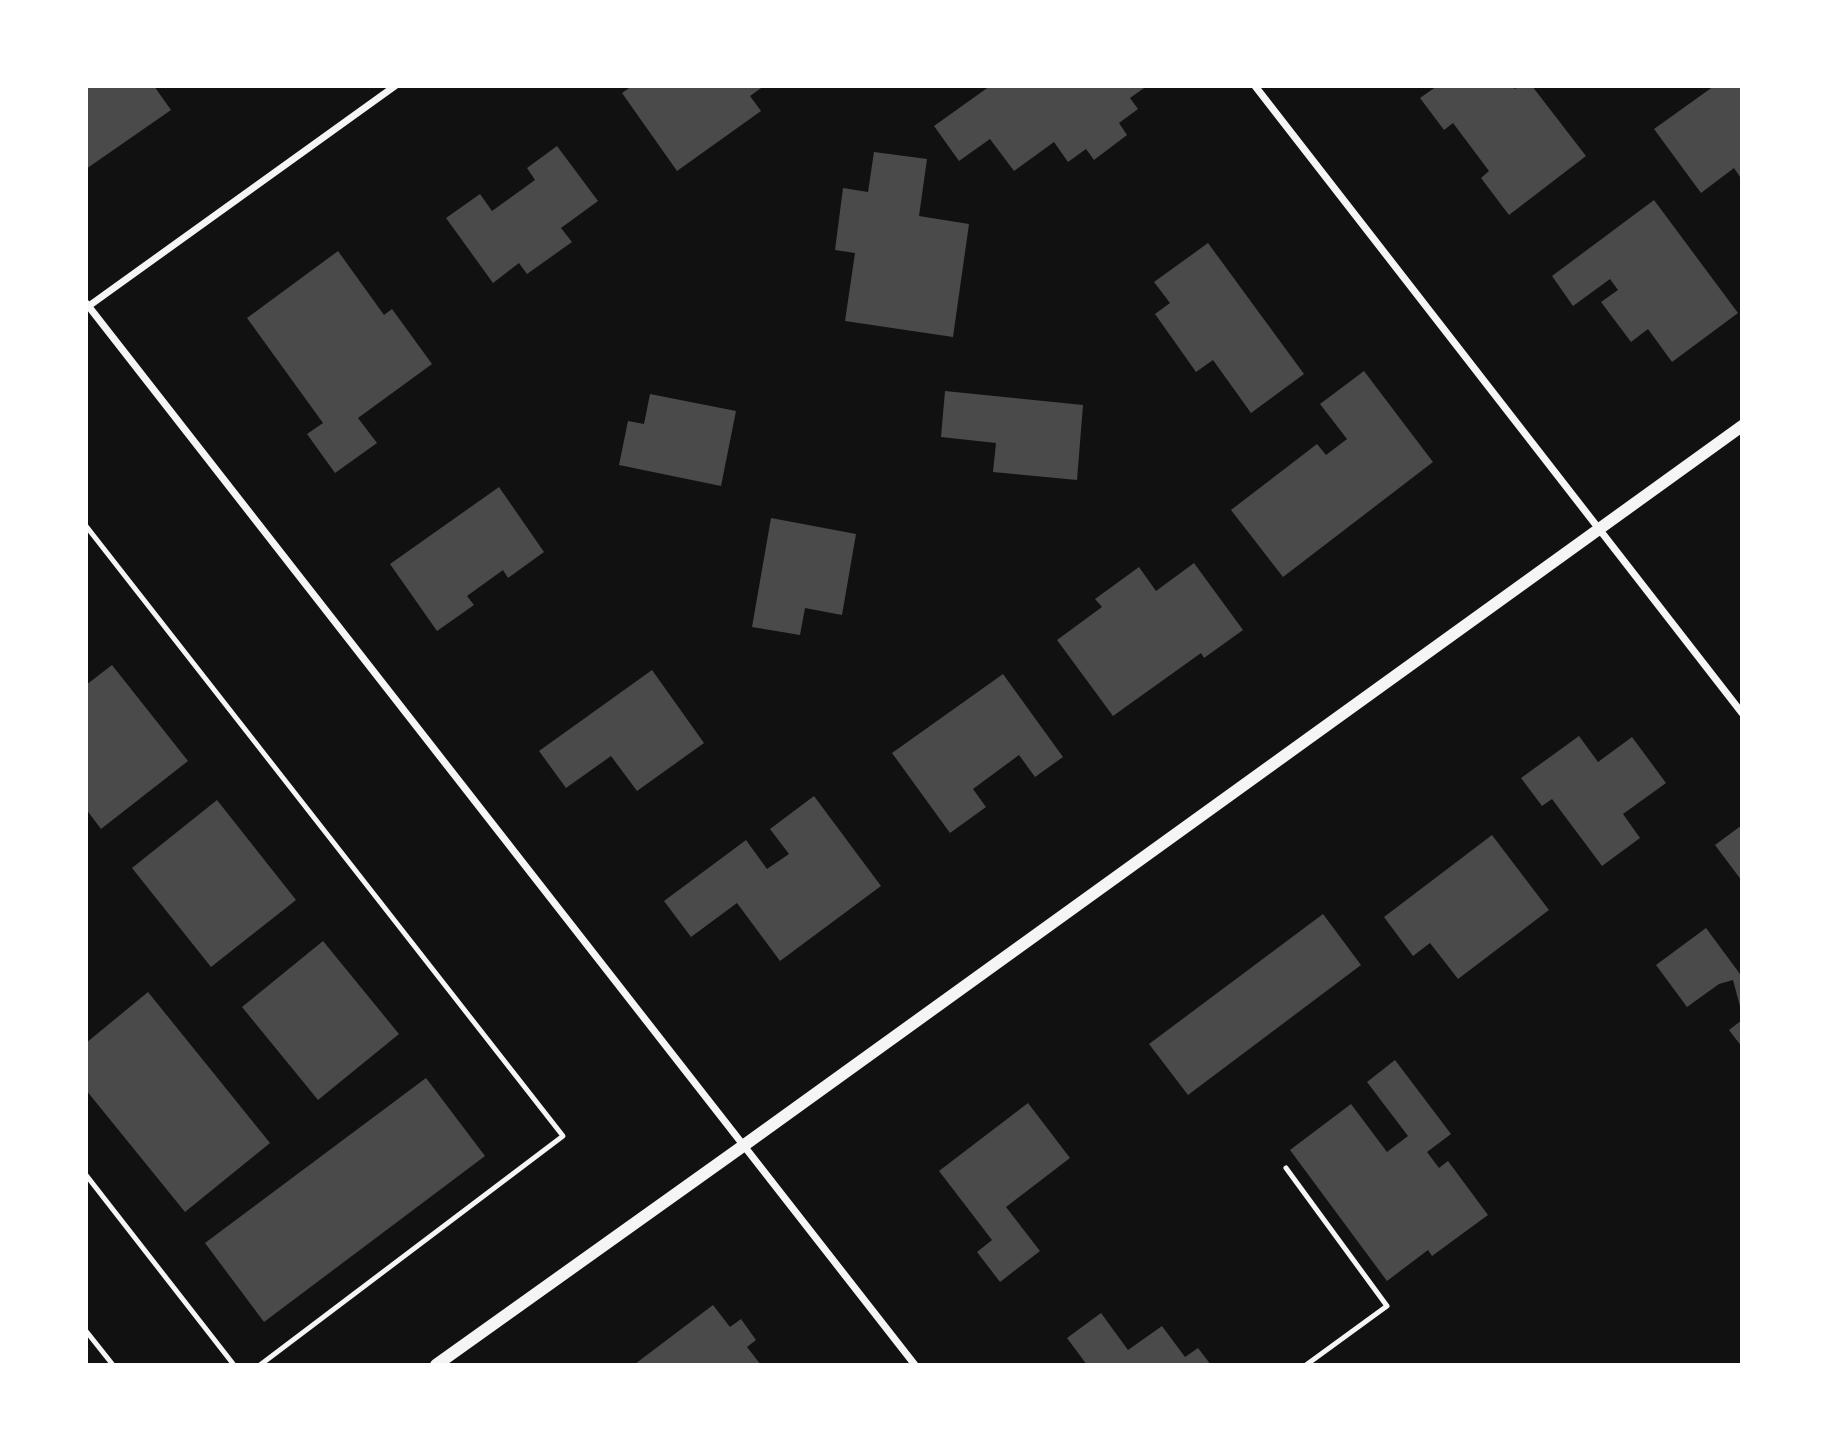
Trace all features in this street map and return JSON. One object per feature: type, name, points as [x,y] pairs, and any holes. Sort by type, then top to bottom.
[{"type":"street","points":[[395,86],[87,306],[915,1365]]},
{"type":"street","points":[[1255,86],[1742,713]]},
{"type":"street","points":[[436,1365],[1742,425]]},
{"type":"lane","points":[[86,526],[563,1136],[261,1365]]},
{"type":"lane","points":[[1286,1168],[1387,1306],[1306,1365]]},
{"type":"lane","points":[[86,1175],[234,1365]]},
{"type":"lane","points":[[86,1331],[113,1365]]},
{"type":"building","points":[[88,86],[154,86],[171,110],[86,169]]},
{"type":"building","points":[[632,86],[764,86],[750,96],[761,111],[677,171],[622,93]]},
{"type":"building","points":[[990,86],[1147,86],[1130,98],[1138,109],[1119,123],[1127,135],[1094,160],[1086,149],[1068,162],[1054,142],[1014,171],[990,139],[959,161],[934,126]]},
{"type":"building","points":[[1437,86],[1512,86],[1515,89],[1519,86],[1532,86],[1586,156],[1509,215],[1481,178],[1489,171],[1453,123],[1444,130],[1420,98]]},
{"type":"building","points":[[1714,86],[1742,86],[1742,180],[1734,168],[1701,193],[1654,129]]},
{"type":"building","points":[[557,146],[598,201],[561,228],[572,242],[527,274],[519,263],[493,283],[446,218],[480,194],[492,211],[535,180],[527,168]]},
{"type":"building","points":[[874,152],[927,159],[919,216],[969,224],[953,337],[845,321],[855,253],[835,250],[843,188],[868,192]]},
{"type":"building","points":[[1654,200],[1738,313],[1672,362],[1648,329],[1631,342],[1601,302],[1618,290],[1610,279],[1573,306],[1552,276]]},
{"type":"building","points":[[1208,243],[1304,374],[1251,413],[1213,360],[1196,372],[1155,314],[1170,303],[1154,282]]},
{"type":"building","points":[[338,251],[384,315],[392,309],[432,364],[358,418],[377,443],[335,473],[307,434],[323,423],[247,318]]},
{"type":"building","points":[[1364,371],[1433,462],[1283,577],[1231,510],[1317,444],[1326,455],[1347,439],[1320,404]]},
{"type":"building","points":[[945,391],[1083,405],[1077,480],[993,472],[996,443],[941,437]]},
{"type":"building","points":[[650,394],[736,411],[721,486],[619,465],[628,421],[644,424]]},
{"type":"building","points":[[499,487],[544,552],[508,578],[503,570],[467,596],[474,605],[437,631],[390,564]]},
{"type":"building","points":[[771,518],[856,534],[842,615],[805,608],[800,635],[752,627]]},
{"type":"building","points":[[1194,563],[1243,630],[1204,658],[1201,653],[1113,716],[1057,640],[1102,607],[1095,599],[1139,567],[1156,591]]},
{"type":"building","points":[[112,665],[188,761],[101,829],[86,809],[86,685]]},
{"type":"building","points":[[652,670],[704,743],[637,791],[611,756],[566,788],[539,751]]},
{"type":"building","points":[[1003,674],[1063,757],[1035,777],[1019,755],[973,789],[986,807],[950,833],[892,753]]},
{"type":"building","points":[[1579,736],[1598,762],[1632,737],[1666,783],[1623,814],[1640,838],[1602,866],[1552,799],[1542,806],[1521,778]]},
{"type":"building","points":[[814,796],[881,886],[780,961],[737,903],[691,937],[664,901],[746,840],[767,869],[789,854],[770,829]]},
{"type":"building","points":[[217,800],[296,900],[211,967],[132,868]]},
{"type":"building","points":[[1742,825],[1742,881],[1715,845]]},
{"type":"building","points":[[1492,835],[1549,910],[1458,979],[1430,943],[1413,956],[1384,917]]},
{"type":"building","points":[[1323,914],[1361,965],[1188,1095],[1149,1044]]},
{"type":"building","points":[[1706,928],[1740,974],[1742,973],[1742,1014],[1733,980],[1719,984],[1687,1007],[1656,965]]},
{"type":"building","points":[[323,941],[399,1034],[318,1100],[242,1007]]},
{"type":"building","points":[[148,992],[270,1143],[185,1212],[86,1090],[86,1043]]},
{"type":"building","points":[[1742,1020],[1742,1047],[1729,1030]]},
{"type":"building","points":[[1395,1060],[1451,1134],[1427,1152],[1439,1168],[1448,1161],[1488,1215],[1432,1256],[1428,1250],[1387,1281],[1290,1150],[1351,1104],[1387,1152],[1408,1136],[1367,1082]]},
{"type":"building","points":[[426,1078],[485,1156],[264,1322],[205,1243]]},
{"type":"building","points":[[1028,1103],[1070,1158],[1006,1207],[1040,1251],[1000,1282],[977,1252],[992,1240],[939,1171]]},
{"type":"building","points":[[713,1305],[730,1327],[741,1319],[756,1340],[747,1347],[761,1365],[635,1364]]},
{"type":"building","points":[[1101,1313],[1128,1350],[1162,1326],[1185,1357],[1198,1348],[1211,1365],[1087,1365],[1067,1338]]}]
